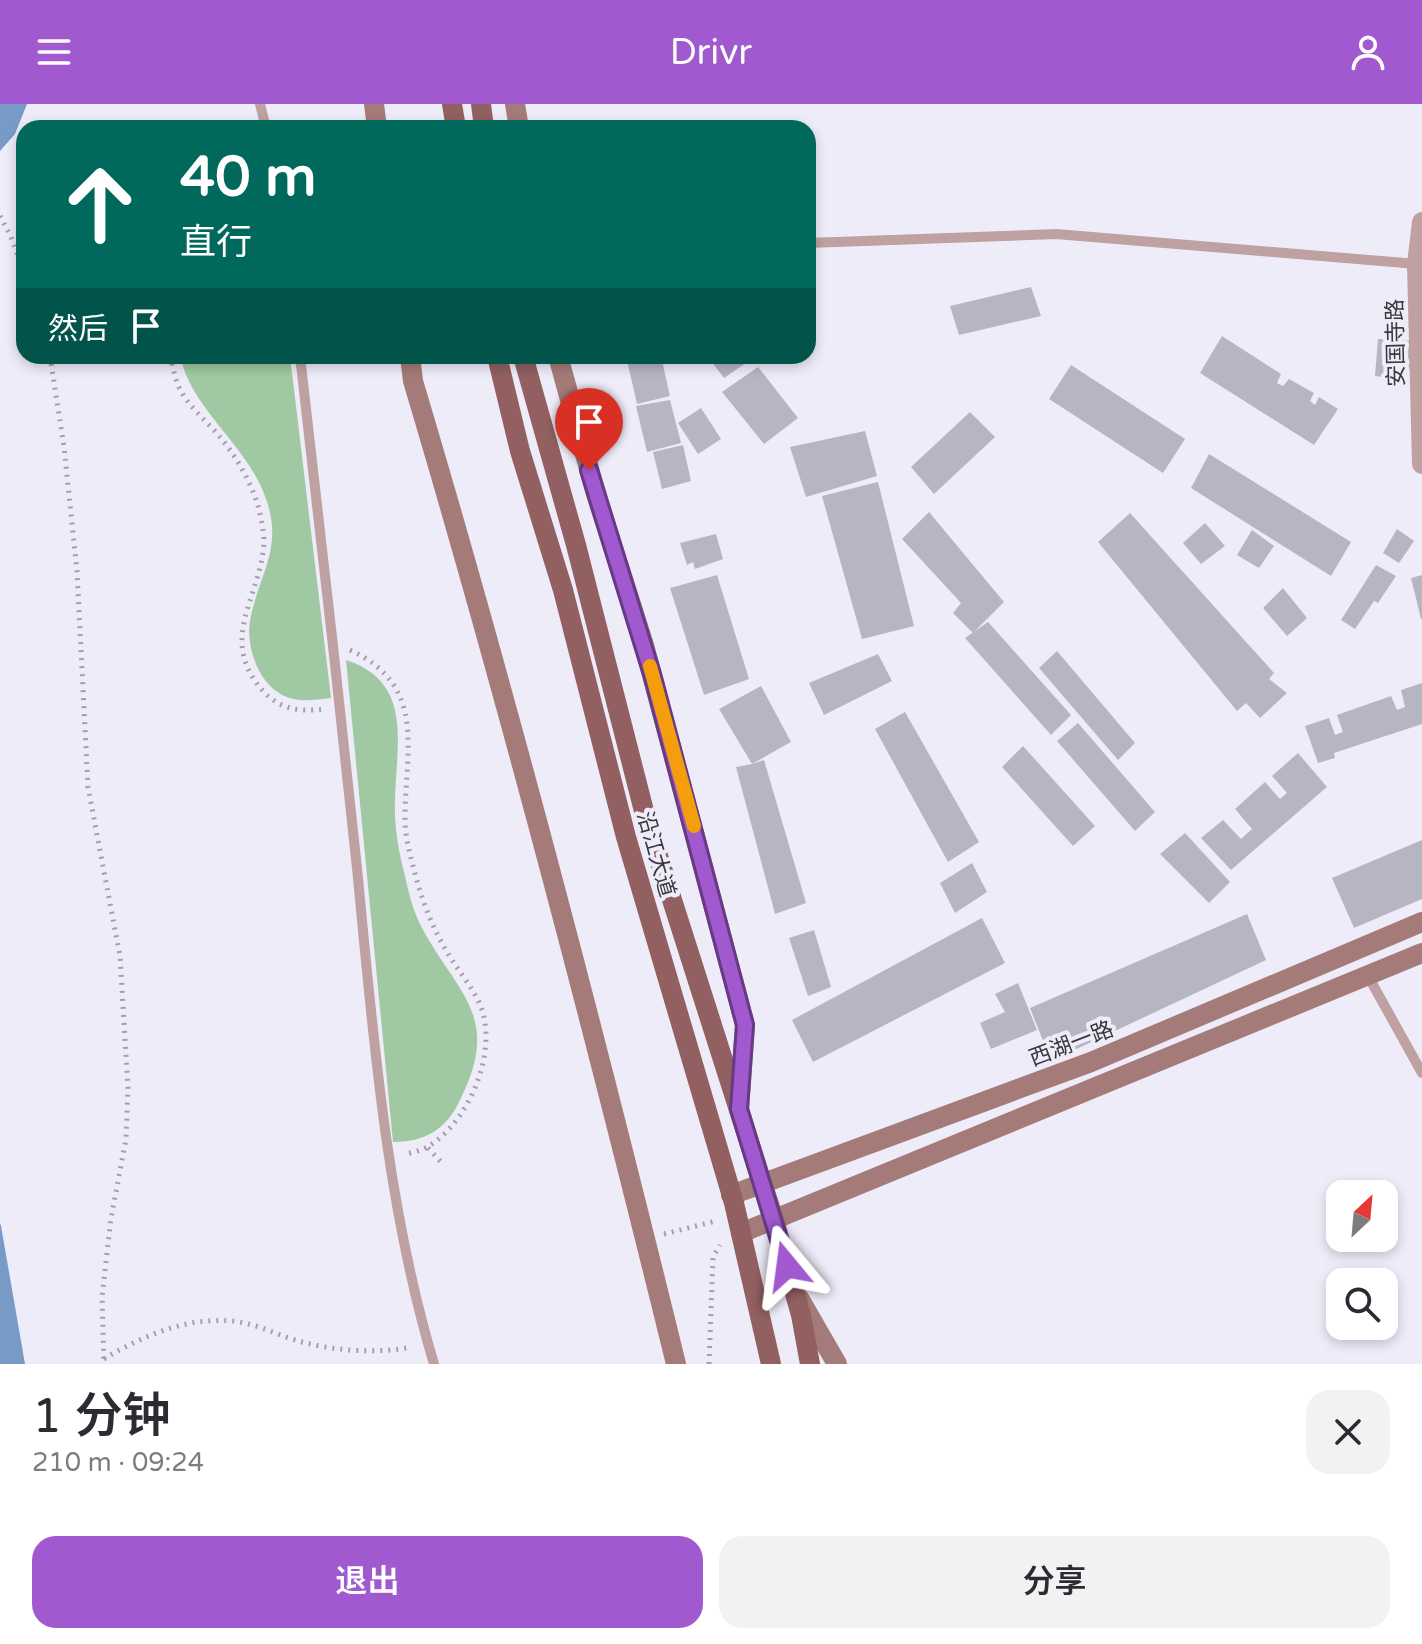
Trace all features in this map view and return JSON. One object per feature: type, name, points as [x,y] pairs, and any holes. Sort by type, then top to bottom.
[{"type":"main road","name":"沿江大道","points":[[499,364],[520,451],[563,590],[626,837],[739,1224],[771,1364]]},
{"type":"main road","name":"沿江大道","points":[[525,364],[576,545],[645,815],[774,1220],[794,1289],[810,1364]]},
{"type":"street","name":"安国寺路","points":[[1422,222],[1417,264],[1422,464]]},
{"type":"street","points":[[411,364],[413,381],[466,558],[549,858],[676,1364]]},
{"type":"street","points":[[560,364],[596,494],[652,674],[745,1025],[739,1109]]},
{"type":"street","name":"西湖一路","points":[[731,1195],[1091,1062],[1422,922]]},
{"type":"street","points":[[739,1224],[774,1220],[1422,953]]},
{"type":"street","points":[[794,1289],[837,1364]]},
{"type":"lane","points":[[816,243],[1056,234],[1417,264]]},
{"type":"lane","points":[[301,364],[334,644],[367,975],[397,1209],[434,1364]]},
{"type":"lane","points":[[1368,976],[1422,1073]]},
{"type":"path","points":[[0,216],[16,250]]},
{"type":"path","points":[[51,364],[64,447],[77,571],[88,787],[120,956],[128,1088],[126,1139],[111,1218],[102,1297],[104,1361],[156,1332],[190,1323],[232,1321],[303,1342],[339,1348],[392,1351],[428,1344]]},
{"type":"path","points":[[172,364],[178,385],[242,469],[258,504],[264,543],[241,629],[243,655],[252,678],[267,695],[288,708],[306,712],[340,707]]},
{"type":"path","points":[[334,644],[368,658],[385,672],[397,688],[410,736],[405,819],[407,845],[415,876],[424,908],[443,946],[481,1007],[485,1026],[483,1060],[475,1089],[463,1113],[448,1131],[428,1147],[391,1159]]},
{"type":"path","points":[[428,1147],[441,1162]]},
{"type":"path","points":[[645,1239],[739,1224]]},
{"type":"path","points":[[709,1364],[713,1257],[722,1240],[739,1224]]},
{"type":"green space","points":[[183,364],[291,364],[331,698],[303,700],[283,695],[258,669],[249,632],[271,549],[271,519],[267,502],[248,463],[208,412]]},
{"type":"green space","points":[[346,660],[368,670],[382,683],[392,699],[398,737],[396,827],[409,892],[420,924],[470,1006],[476,1025],[477,1046],[472,1071],[460,1100],[441,1126],[415,1140],[393,1142]]},
{"type":"water","points":[[0,104],[27,104],[21,120],[16,120],[15,134],[0,151]]},
{"type":"water","points":[[0,1223],[1,1226],[25,1364],[0,1364]]},
{"type":"building","points":[[1031,287],[1041,316],[959,335],[950,306]]},
{"type":"building","points":[[1222,336],[1281,374],[1277,383],[1283,386],[1289,379],[1314,393],[1310,401],[1315,405],[1319,397],[1338,409],[1314,445],[1200,373]]},
{"type":"building","points":[[1378,339],[1416,341],[1414,370],[1407,369],[1406,380],[1375,376]]},
{"type":"building","points":[[628,364],[663,364],[670,396],[637,404]]},
{"type":"building","points":[[713,364],[744,364],[724,378]]},
{"type":"building","points":[[1071,365],[1185,439],[1163,473],[1049,399]]},
{"type":"building","points":[[758,367],[798,418],[764,444],[722,392]]},
{"type":"building","points":[[670,400],[681,443],[647,452],[636,406]]},
{"type":"building","points":[[701,408],[721,439],[698,454],[678,423]]},
{"type":"building","points":[[970,412],[995,437],[934,494],[911,467]]},
{"type":"building","points":[[865,431],[877,476],[806,497],[790,447]]},
{"type":"building","points":[[683,445],[691,481],[662,489],[653,452]]},
{"type":"building","points":[[1209,454],[1351,542],[1331,576],[1191,488]]},
{"type":"building","points":[[878,482],[914,626],[862,639],[822,496]]},
{"type":"building","points":[[929,512],[1004,602],[973,633],[953,613],[961,603],[902,539]]},
{"type":"building","points":[[1130,513],[1274,673],[1269,679],[1287,693],[1260,718],[1246,703],[1237,711],[1098,542]]},
{"type":"building","points":[[1205,523],[1225,546],[1201,564],[1183,543]]},
{"type":"building","points":[[1397,529],[1414,541],[1399,563],[1383,553]]},
{"type":"building","points":[[1252,530],[1274,546],[1259,568],[1237,555]]},
{"type":"building","points":[[716,534],[723,559],[695,569],[693,562],[687,565],[680,543]]},
{"type":"building","points":[[1376,565],[1396,576],[1355,629],[1341,620]]},
{"type":"building","points":[[717,575],[749,679],[704,695],[670,588]]},
{"type":"building","points":[[1422,575],[1422,619],[1421,619],[1411,578]]},
{"type":"building","points":[[1283,588],[1307,618],[1287,636],[1263,608]]},
{"type":"building","points":[[988,622],[1071,715],[1051,735],[965,638]]},
{"type":"building","points":[[1057,651],[1135,743],[1118,760],[1039,668]]},
{"type":"building","points":[[878,654],[892,681],[824,715],[809,683]]},
{"type":"building","points":[[1422,683],[1422,724],[1334,753],[1335,758],[1318,763],[1305,726],[1329,718],[1335,735],[1343,732],[1337,715],[1391,696],[1397,710],[1405,707],[1401,690]]},
{"type":"building","points":[[761,686],[791,742],[752,764],[719,709]]},
{"type":"building","points":[[905,712],[979,842],[948,862],[875,729]]},
{"type":"building","points":[[1078,723],[1155,812],[1135,831],[1057,741]]},
{"type":"building","points":[[1023,746],[1095,826],[1073,846],[1002,767]]},
{"type":"building","points":[[1298,753],[1327,787],[1231,870],[1201,838],[1223,820],[1241,839],[1252,829],[1235,809],[1265,782],[1280,799],[1287,793],[1272,776]]},
{"type":"building","points":[[764,760],[806,903],[775,914],[736,767]]},
{"type":"building","points":[[1185,833],[1230,882],[1209,903],[1160,854]]},
{"type":"building","points":[[1422,840],[1422,899],[1354,928],[1332,878]]},
{"type":"building","points":[[972,863],[987,892],[955,913],[940,883]]},
{"type":"building","points":[[1247,914],[1266,960],[1051,1061],[1030,1008]]},
{"type":"building","points":[[982,918],[1005,963],[813,1062],[792,1020]]},
{"type":"building","points":[[814,930],[831,987],[808,996],[789,938]]},
{"type":"building","points":[[1018,983],[1037,1030],[991,1049],[980,1023],[1005,1012],[995,994]]},
{"type":"slow traffic","points":[[650,666],[694,826]]},
{"type":"route","points":[[589,470],[644,645],[745,1025],[739,1109],[787,1266]]}]
